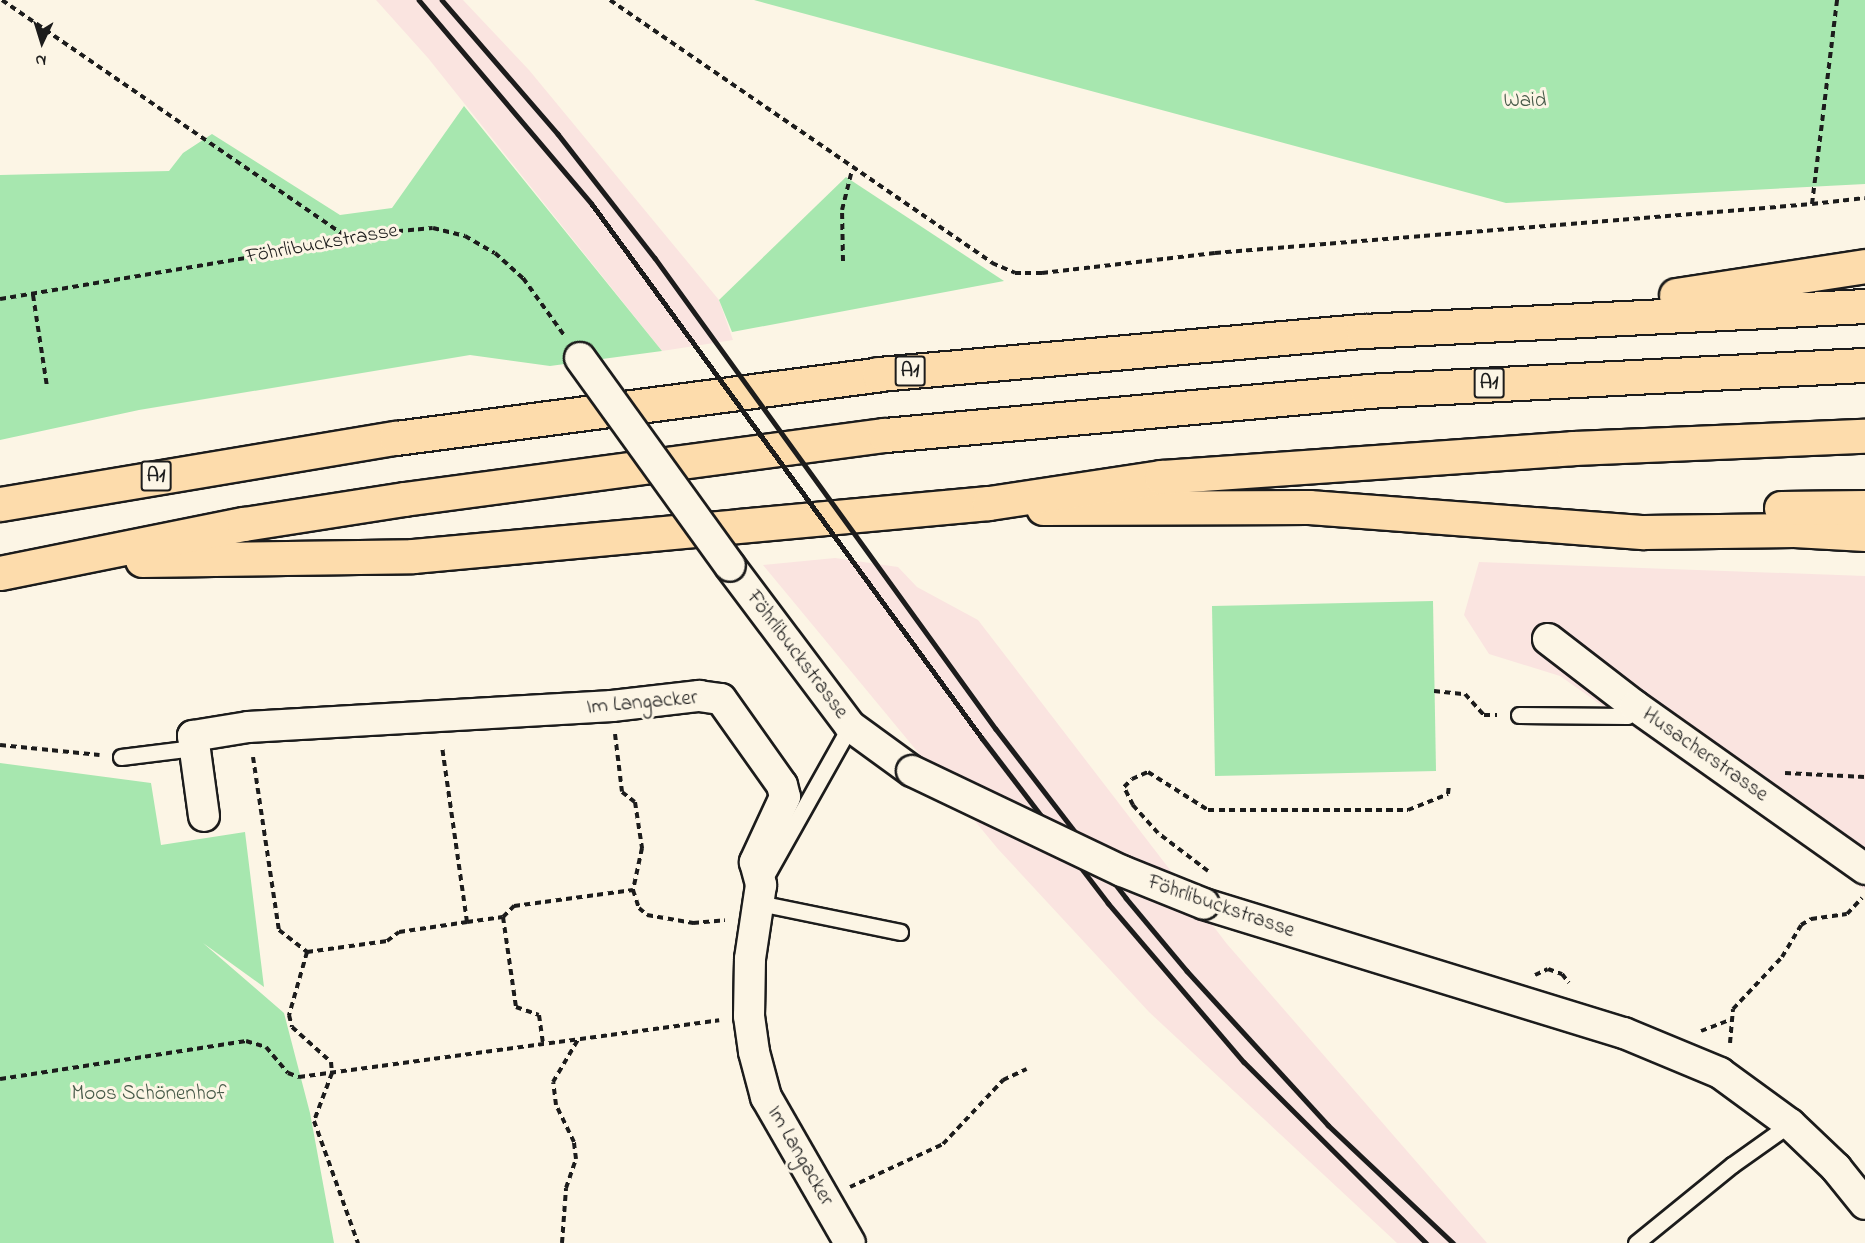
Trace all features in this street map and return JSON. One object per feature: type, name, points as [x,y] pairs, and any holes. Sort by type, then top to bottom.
[{"type":"highway","points":[[1511,321],[1865,266]]},
{"type":"highway","name":"A1","points":[[0,504],[333,447],[721,393],[1107,351],[1511,321],[1865,306]]},
{"type":"highway","name":"A1","points":[[0,573],[69,561],[244,524],[381,502],[885,435],[1367,391],[1865,365]]},
{"type":"highway","points":[[69,561],[413,556],[989,503],[1161,477],[1694,441],[1865,436]]},
{"type":"highway","points":[[989,503],[1071,510],[1309,507],[1542,522],[1644,532],[1794,530],[1865,534]]},
{"type":"highway","points":[[1542,522],[1650,510],[1865,507]]},
{"type":"street","name":"Föhrlibuckstrasse","points":[[580,358],[730,566],[850,726],[912,771],[1100,861],[1204,904],[1646,1041],[1720,1073],[1790,1124],[1836,1168],[1865,1204]]},
{"type":"street","name":"Husacherstrasse","points":[[1548,639],[1635,706],[1865,868]]},
{"type":"street","name":"Im Langacker","points":[[193,747],[193,736],[248,727],[612,706],[699,696],[721,699],[736,717],[782,785],[785,797],[755,862],[759,902],[749,1016],[766,1097],[850,1243]]},
{"type":"street","points":[[193,747],[204,816]]},
{"type":"lane","points":[[1519,715],[1627,716],[1635,706]]},
{"type":"lane","points":[[850,726],[759,902],[900,932]]},
{"type":"lane","points":[[121,757],[193,747]]},
{"type":"lane","points":[[1636,1243],[1732,1165],[1790,1124]]},
{"type":"path","points":[[2,0],[345,236]]},
{"type":"path","points":[[610,0],[852,170],[993,263],[1016,273],[1865,198]]},
{"type":"path","points":[[1812,204],[1836,0]]},
{"type":"path","points":[[843,261],[842,210],[852,170]]},
{"type":"path","name":"Föhrlibuckstrasse","points":[[0,299],[264,255],[345,236],[433,228],[465,236],[495,253],[523,279],[580,358]]},
{"type":"path","points":[[33,295],[47,386]]},
{"type":"path","points":[[1434,691],[1465,694],[1484,715],[1519,715]]},
{"type":"path","points":[[612,706],[622,792],[635,802],[642,848],[633,890],[639,908],[647,915],[693,922],[759,902]]},
{"type":"path","points":[[248,727],[279,930],[307,952],[387,941],[399,932],[503,917],[514,906],[633,890]]},
{"type":"path","points":[[0,745],[121,757]]},
{"type":"path","points":[[442,749],[467,922]]},
{"type":"path","points":[[1219,877],[1158,833],[1133,805],[1124,788],[1131,779],[1148,772],[1208,810],[1238,811],[1408,810],[1448,795],[1449,785]]},
{"type":"path","points":[[1757,791],[1771,773],[1865,777]]},
{"type":"path","points":[[1730,1055],[1730,1019],[1739,1000],[1782,957],[1801,925],[1811,919],[1847,914],[1857,904]]},
{"type":"path","points":[[503,917],[516,1007],[539,1015],[543,1043]]},
{"type":"path","points":[[307,952],[288,1015],[292,1028],[331,1062],[332,1073],[314,1121],[358,1243]]},
{"type":"path","points":[[1524,979],[1548,969],[1562,974],[1575,990]]},
{"type":"path","points":[[0,1079],[246,1041],[266,1047],[294,1076],[332,1073],[749,1016]]},
{"type":"path","points":[[1696,1031],[1720,1026],[1730,1019]]},
{"type":"path","points":[[562,1243],[566,1188],[576,1159],[574,1142],[556,1105],[552,1088],[579,1038]]},
{"type":"path","points":[[825,1200],[943,1144],[1003,1080],[1027,1069]]},
{"type":"shaded area","points":[[376,0],[463,0],[529,70],[719,300],[733,340],[662,351],[428,58]]},
{"type":"shaded area","points":[[835,558],[898,567],[917,587],[978,620],[1227,944],[1487,1243],[1397,1243],[1149,1012],[998,849],[763,565]]},
{"type":"shaded area","points":[[1479,562],[1865,576],[1865,890],[1560,676],[1489,654],[1464,615]]},
{"type":"green space","name":"Waid","points":[[754,0],[1865,0],[1865,184],[1506,203]]},
{"type":"green space","points":[[464,106],[662,351],[550,366],[470,355],[139,410],[0,440],[0,175],[169,171],[183,153],[212,134],[340,215],[392,208]]},
{"type":"green space","points":[[846,177],[1004,281],[732,332],[719,300]]},
{"type":"green space","points":[[1433,601],[1436,771],[1215,776],[1212,606]]},
{"type":"green space","name":"Moos Schönenhof","points":[[0,763],[151,783],[161,845],[245,832],[264,987],[203,943],[284,1013],[310,1113],[334,1243],[0,1243]]},
{"type":"railway","points":[[419,0],[592,204],[982,738],[1108,903],[1244,1062],[1426,1243]]},
{"type":"railway","points":[[442,0],[558,134],[655,258],[996,729],[1126,898],[1187,971],[1328,1125],[1453,1243]]}]
